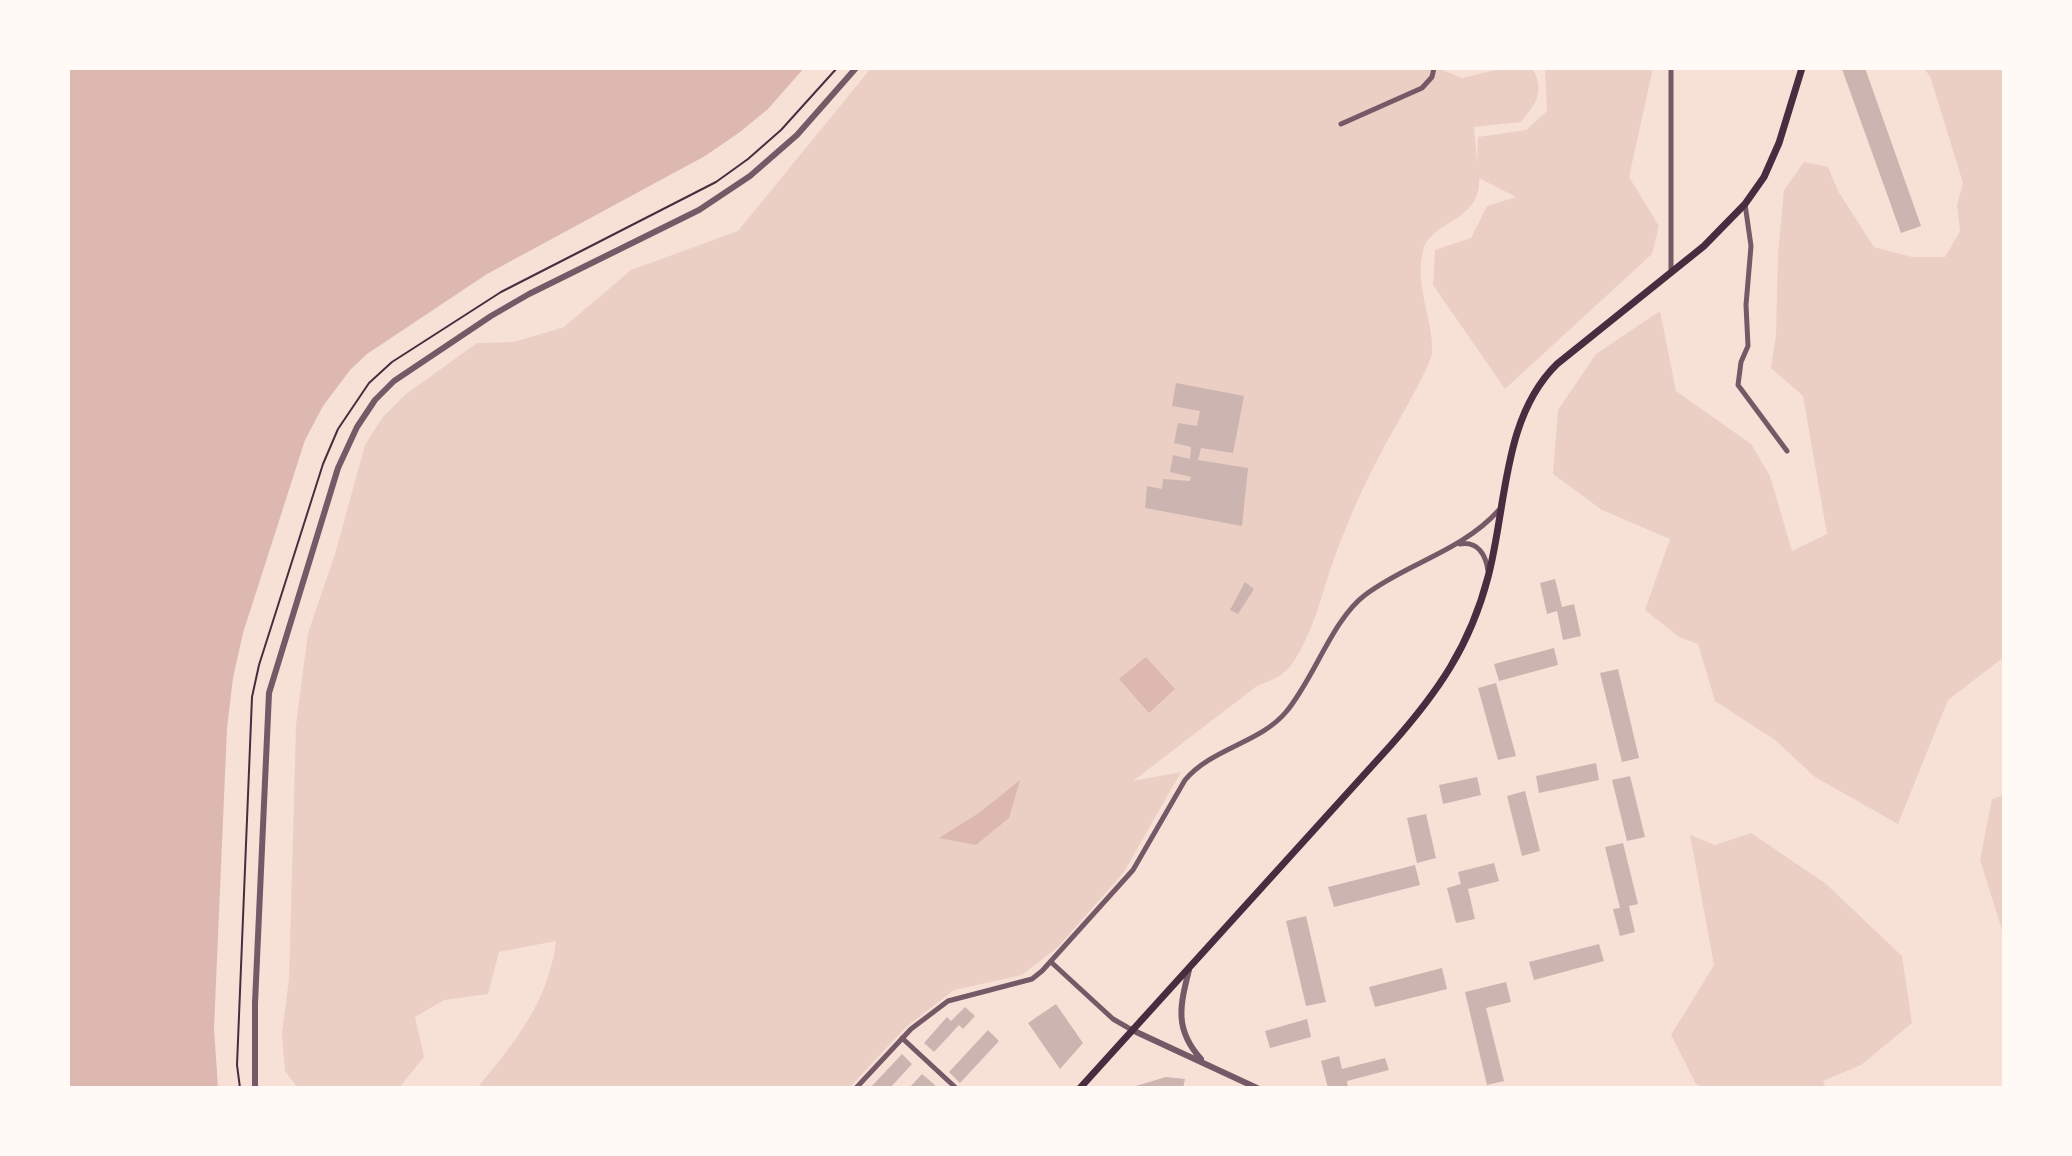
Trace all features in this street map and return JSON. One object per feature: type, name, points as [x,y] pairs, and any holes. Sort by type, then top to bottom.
[{"type":"main road","points":[[1080,1088],[1427,705],[1459,655],[1476,615],[1489,575],[1519,429],[1537,386],[1557,364],[1717,234],[1745,204],[1764,177],[1779,143],[1802,68]]},
{"type":"street","points":[[255,1088],[255,1003],[269,693],[338,468],[357,427],[375,400],[394,381],[465,332],[529,294],[699,210],[750,176],[790,142],[856,68]]},
{"type":"street","points":[[1341,124],[1422,88],[1432,77],[1434,68]]},
{"type":"street","points":[[1671,68],[1671,272]]},
{"type":"street","points":[[1745,204],[1751,246],[1746,305],[1748,346],[1741,362],[1738,385],[1787,451]]},
{"type":"street","points":[[856,1088],[902,1038],[948,1001],[1032,979],[1051,962],[1133,870],[1195,768],[1264,729],[1285,713],[1354,604],[1370,591],[1455,545],[1485,525],[1502,507]]},
{"type":"street","points":[[1455,545],[1465,543],[1478,547],[1486,560],[1489,575]]},
{"type":"street","points":[[1051,962],[1113,1019],[1257,1088]]},
{"type":"street","points":[[1189,970],[1181,1019],[1187,1041],[1204,1061]]},
{"type":"street","points":[[902,1038],[956,1088]]},
{"type":"path","points":[[240,1088],[237,1065],[252,697],[259,665],[323,464],[347,413],[369,383],[392,362],[483,303],[516,283],[682,201],[731,171],[781,130],[837,68]]},
{"type":"shaded area","points":[[68,68],[804,68],[768,109],[705,156],[487,274],[367,354],[350,370],[323,406],[305,440],[243,633],[233,678],[227,728],[214,1028],[218,1088],[68,1088]]},
{"type":"shaded area","points":[[871,68],[1438,68],[1462,78],[1504,68],[1532,68],[1539,91],[1521,122],[1474,127],[1477,162],[1478,137],[1526,130],[1547,111],[1545,68],[1653,68],[1629,177],[1659,226],[1652,254],[1505,389],[1433,285],[1435,250],[1471,238],[1487,206],[1516,197],[1479,178],[1478,192],[1472,204],[1435,233],[1423,251],[1421,277],[1432,341],[1430,360],[1357,503],[1312,625],[1292,664],[1281,675],[1257,686],[1133,781],[1181,772],[1124,872],[1058,947],[1022,975],[954,990],[906,1027],[849,1088],[477,1088],[517,1037],[538,1002],[556,941],[499,952],[488,994],[444,1000],[415,1017],[424,1057],[399,1088],[298,1088],[285,1071],[282,1033],[289,979],[296,725],[308,633],[335,554],[365,445],[382,418],[406,394],[477,343],[514,342],[564,327],[631,270],[738,231]]},
{"type":"shaded area","points":[[1923,68],[2004,68],[2004,657],[1948,700],[1898,824],[1815,777],[1775,740],[1715,701],[1698,644],[1679,637],[1645,610],[1670,539],[1602,510],[1553,474],[1558,410],[1596,354],[1660,311],[1676,391],[1751,444],[1770,476],[1792,551],[1827,534],[1803,396],[1771,368],[1776,335],[1778,254],[1784,190],[1804,162],[1828,167],[1838,191],[1874,247],[1912,257],[1945,257],[1960,231],[1957,205],[1963,183],[1930,76]]},
{"type":"shaded area","points":[[1146,657],[1175,689],[1149,713],[1119,679]]},
{"type":"shaded area","points":[[1020,780],[1009,818],[976,845],[939,838],[979,813]]},
{"type":"shaded area","points":[[2004,795],[2004,936],[1980,860],[1992,799]]},
{"type":"shaded area","points":[[1751,833],[1825,883],[1902,956],[1912,1023],[1861,1065],[1823,1081],[1826,1088],[1704,1088],[1696,1084],[1671,1035],[1714,965],[1690,835],[1715,845]]},
{"type":"building","points":[[1844,68],[1865,68],[1921,226],[1901,233]]},
{"type":"building","points":[[1176,383],[1244,396],[1233,453],[1201,448],[1198,460],[1248,468],[1242,526],[1145,508],[1147,486],[1162,489],[1163,479],[1190,481],[1191,477],[1170,472],[1173,455],[1190,459],[1191,447],[1174,443],[1178,423],[1197,426],[1200,411],[1172,406]]},
{"type":"building","points":[[1555,579],[1562,607],[1574,604],[1581,636],[1563,640],[1557,611],[1547,614],[1540,583]]},
{"type":"building","points":[[1245,582],[1254,589],[1238,614],[1230,610]]},
{"type":"building","points":[[1554,648],[1558,665],[1499,681],[1494,664]]},
{"type":"building","points":[[1618,669],[1639,758],[1622,762],[1600,673]]},
{"type":"building","points":[[1496,683],[1516,756],[1498,760],[1478,688]]},
{"type":"building","points":[[1596,763],[1599,780],[1539,793],[1536,776]]},
{"type":"building","points":[[1630,776],[1645,837],[1627,841],[1612,780]]},
{"type":"building","points":[[1477,777],[1481,795],[1443,804],[1439,785]]},
{"type":"building","points":[[1525,791],[1540,851],[1522,856],[1507,796]]},
{"type":"building","points":[[1426,814],[1436,858],[1417,863],[1407,818]]},
{"type":"building","points":[[1623,843],[1638,904],[1629,906],[1635,932],[1620,936],[1613,909],[1620,908],[1605,847]]},
{"type":"building","points":[[1494,863],[1499,881],[1468,889],[1475,919],[1456,923],[1447,888],[1461,884],[1458,872]]},
{"type":"building","points":[[1415,865],[1420,885],[1334,907],[1328,887]]},
{"type":"building","points":[[1306,916],[1326,1002],[1306,1006],[1286,921]]},
{"type":"building","points":[[1599,944],[1604,961],[1534,980],[1529,962]]},
{"type":"building","points":[[1442,968],[1447,989],[1375,1007],[1369,987]]},
{"type":"building","points":[[1506,982],[1511,1002],[1486,1008],[1504,1081],[1487,1085],[1465,992]]},
{"type":"building","points":[[1056,1004],[1083,1043],[1060,1069],[1028,1023]]},
{"type":"building","points":[[965,1007],[975,1016],[963,1029],[959,1025],[934,1052],[924,1043],[947,1017],[951,1021]]},
{"type":"building","points":[[1307,1019],[1311,1037],[1270,1048],[1265,1031]]},
{"type":"building","points":[[988,1030],[999,1041],[960,1083],[949,1072]]},
{"type":"building","points":[[902,1054],[912,1064],[890,1088],[870,1088]]},
{"type":"building","points":[[1339,1056],[1342,1069],[1385,1058],[1389,1070],[1347,1081],[1348,1088],[1328,1088],[1321,1061]]},
{"type":"building","points":[[922,1074],[935,1085],[932,1088],[909,1088]]},
{"type":"building","points":[[1166,1077],[1185,1079],[1183,1088],[1129,1088]]}]
